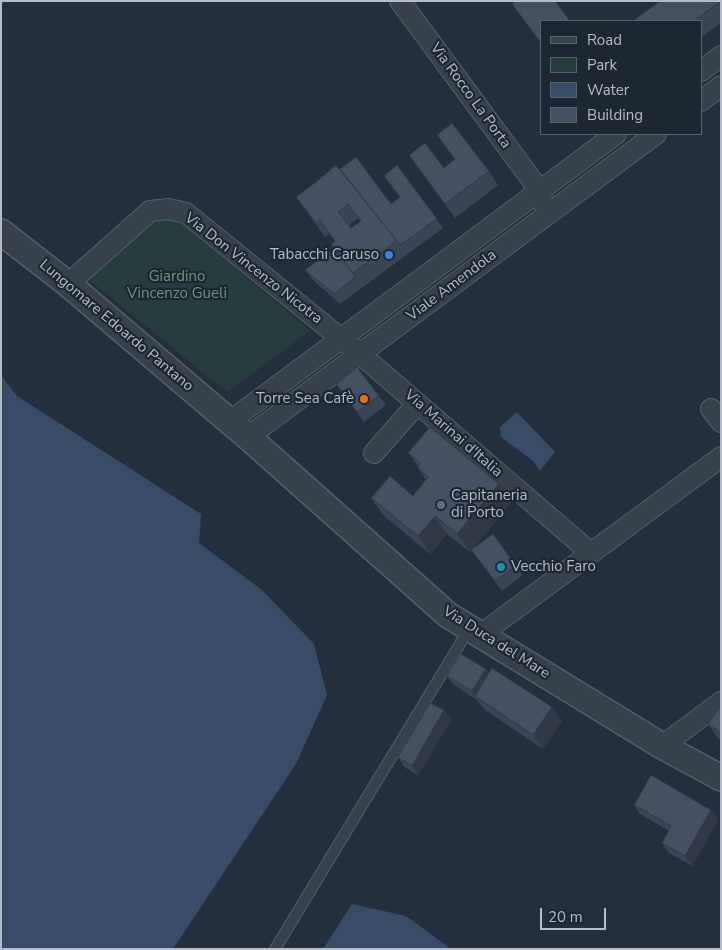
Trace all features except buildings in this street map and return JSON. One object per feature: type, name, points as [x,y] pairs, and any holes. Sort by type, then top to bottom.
[{"type":"street","name":"Via Rocco La Porta","points":[[400,1],[540,190]]},
{"type":"street","points":[[702,70],[721,56]]},
{"type":"street","points":[[702,100],[721,86]]},
{"type":"street","name":"Viale Amendola","points":[[229,422],[615,135]]},
{"type":"street","name":"Viale Amendola","points":[[248,437],[655,135]]},
{"type":"street","points":[[540,190],[544,206],[544,217]]},
{"type":"street","name":"Via Don Vincenzo Nicotra","points":[[68,284],[150,211],[170,209],[186,213],[360,354]]},
{"type":"street","name":"Lungomare Edoardo Pantano","points":[[1,232],[68,284],[248,437]]},
{"type":"street","name":"Via Marinai d'Italia","points":[[360,354],[591,553]]},
{"type":"street","points":[[374,453],[417,404]]},
{"type":"street","name":"Via Duca del Mare","points":[[248,437],[448,615],[662,746],[721,778]]},
{"type":"street","points":[[474,632],[591,553],[721,458]]},
{"type":"street","points":[[662,746],[721,702]]},
{"type":"lane","points":[[274,949],[474,632]]},
{"type":"green space","name":"Giardino Vincenzo Gueli","points":[[171,219],[183,223],[310,331],[227,392],[88,279],[153,221]]},
{"type":"water","points":[[1,375],[17,396],[201,514],[199,543],[262,590],[314,644],[327,695],[296,764],[173,949],[1,949]]},
{"type":"water","points":[[517,412],[555,452],[540,471],[533,461],[501,437],[500,427]]},
{"type":"water","points":[[352,904],[406,916],[451,949],[323,949]]},
{"type":"place","name":"Tabacchi Caruso","points":[[389,255]]},
{"type":"place","name":"Torre Sea Cafè","points":[[364,399]]},
{"type":"place","name":"Capitaneria di Porto","points":[[441,505]]},
{"type":"place","name":"Vecchio Faro","points":[[501,567]]}]
